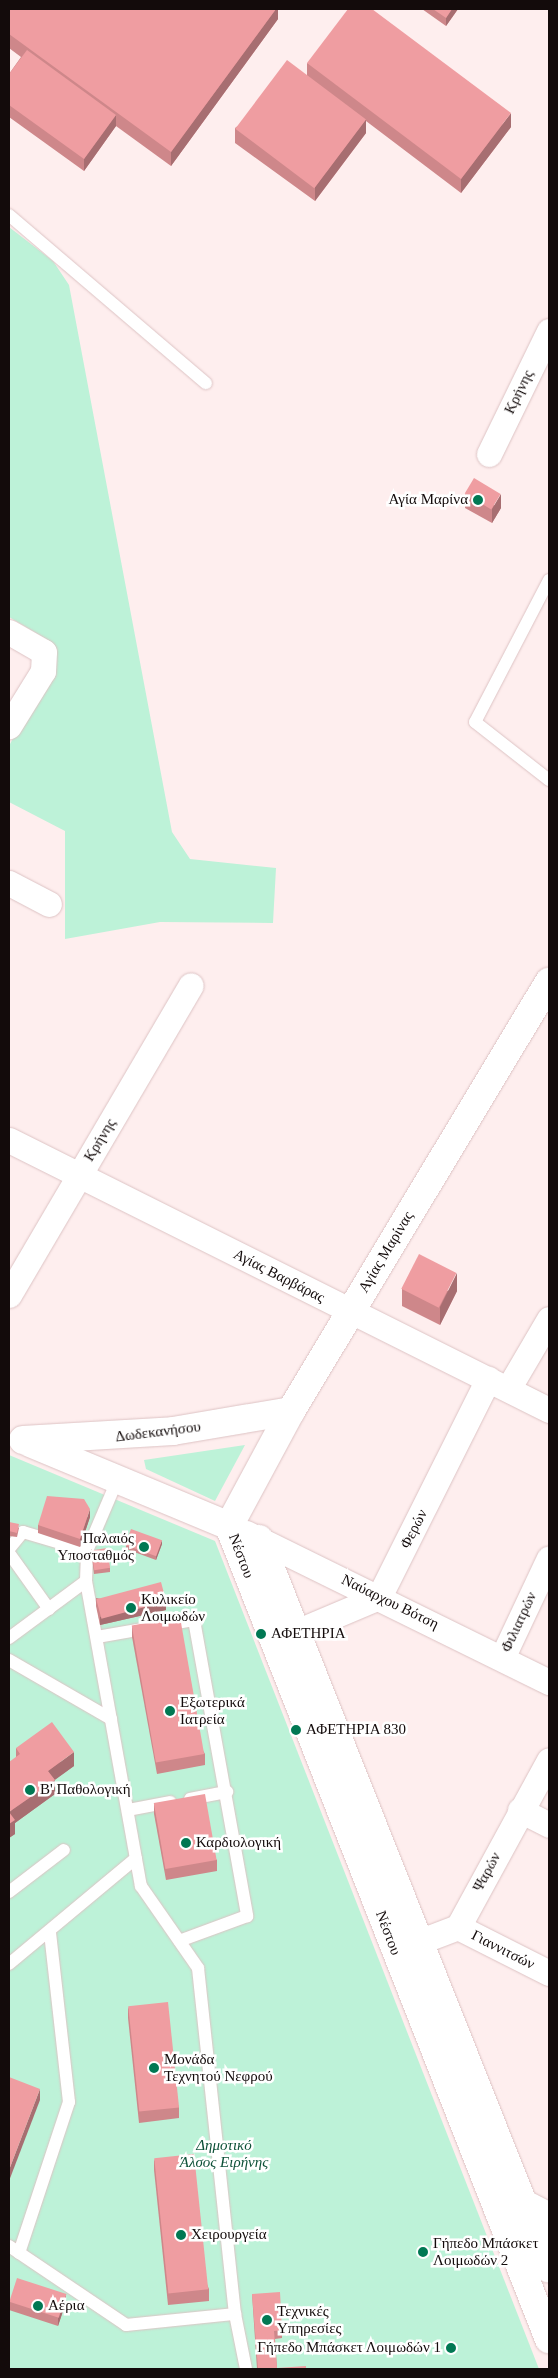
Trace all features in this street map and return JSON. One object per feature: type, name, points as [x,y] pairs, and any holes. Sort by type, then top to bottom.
[{"type":"street","name":"Κρήνης","points":[[488,454],[549,330]]},
{"type":"street","points":[[9,632],[44,652],[43,671],[9,726]]},
{"type":"street","points":[[9,883],[48,904]]},
{"type":"street","name":"Αγίας Μαρίνας","points":[[229,1526],[291,1410],[549,982]]},
{"type":"street","name":"Κρήνης","points":[[9,1295],[192,985]]},
{"type":"street","name":"Αγίας Βαρβάρας","points":[[9,1140],[549,1410]]},
{"type":"street","name":"Φερών","points":[[379,1597],[498,1384],[549,1319]]},
{"type":"street","name":"Δωδεκανήσου","points":[[16,1436],[173,1432],[291,1410]]},
{"type":"street","name":"Δωδεκανήσου","points":[[16,1436],[116,1483],[229,1526]]},
{"type":"street","name":"Ναύαρχου Βότση","points":[[229,1526],[379,1597],[549,1682]]},
{"type":"street","name":"Νέστου","points":[[229,1526],[407,1947],[510,2206],[549,2339]]},
{"type":"street","name":"Νέστου","points":[[259,1539],[296,1632],[407,1947]]},
{"type":"street","name":"Φιλιατρών","points":[[502,1658],[549,1558]]},
{"type":"street","points":[[296,1632],[379,1597]]},
{"type":"street","name":"Ψαρών","points":[[458,1927],[520,1810],[549,1760]]},
{"type":"street","points":[[520,1810],[549,1825]]},
{"type":"street","points":[[407,1947],[458,1927]]},
{"type":"street","name":"Γιαννιτσών","points":[[458,1927],[549,1973]]},
{"type":"street","points":[[510,2206],[549,2215]]},
{"type":"street","name":"Νέστου","points":[[510,2206],[549,2269]]},
{"type":"lane","points":[[9,215],[206,383]]},
{"type":"lane","points":[[549,580],[475,722],[549,780]]},
{"type":"lane","points":[[116,1483],[87,1551],[86,1581],[142,1886],[198,1968],[235,2314],[246,2369]]},
{"type":"lane","points":[[9,1549],[23,1532],[87,1551]]},
{"type":"lane","points":[[9,1553],[49,1609]]},
{"type":"lane","points":[[9,1638],[86,1581]]},
{"type":"lane","points":[[97,1637],[194,1620],[227,1792],[247,1916],[179,1941]]},
{"type":"lane","points":[[9,1660],[111,1719]]},
{"type":"lane","points":[[128,1810],[227,1792]]},
{"type":"lane","points":[[9,1892],[64,1850]]},
{"type":"lane","points":[[9,1964],[50,1932],[136,1858]]},
{"type":"lane","points":[[50,1932],[68,2102],[14,2249],[126,2325],[235,2314]]},
{"type":"green space","points":[[9,227],[53,261],[69,285],[172,832],[190,859],[276,868],[273,923],[160,922],[65,939],[65,831],[9,802],[9,746],[55,657],[51,642],[9,617]]},
{"type":"green space","points":[[245,1445],[215,1501],[146,1469],[144,1460]]},
{"type":"green space","name":"Δημοτικό Άλσος Ειρήνης","points":[[9,1455],[215,1541],[539,2369],[9,2369]]},
{"type":"building","points":[[9,9],[276,9],[171,152],[9,34]]},
{"type":"building","points":[[348,9],[372,9],[511,113],[461,179],[307,63]]},
{"type":"building","points":[[433,9],[452,9],[446,18]]},
{"type":"building","points":[[27,50],[116,115],[84,159],[9,105],[9,74]]},
{"type":"building","points":[[287,60],[366,120],[314,188],[235,129]]},
{"type":"building","points":[[474,478],[501,494],[491,509],[465,493]]},
{"type":"building","points":[[419,1254],[456,1273],[439,1308],[401,1289]]},
{"type":"building","points":[[47,1496],[84,1499],[90,1509],[80,1539],[38,1525]]},
{"type":"building","points":[[9,1522],[19,1524],[17,1533],[9,1531]]},
{"type":"building","name":"Παλαιός Υποσταθμός","points":[[131,1529],[162,1540],[156,1556],[125,1545]]},
{"type":"building","points":[[107,1548],[110,1568],[94,1570],[91,1551]]},
{"type":"building","name":"Κυλικείο Λοιμωδών","points":[[161,1582],[166,1601],[101,1619],[96,1599]]},
{"type":"building","name":"Εξωτερικά Ιατρεία","points":[[180,1617],[204,1754],[156,1762],[132,1626]]},
{"type":"building","name":"Β' Παθολογική","points":[[52,1722],[74,1752],[48,1771],[55,1780],[9,1812],[9,1762],[20,1754],[16,1748]]},
{"type":"building","name":"Καρδιολογική","points":[[205,1794],[217,1860],[165,1869],[154,1803]]},
{"type":"building","points":[[9,1812],[15,1820],[9,1824]]},
{"type":"building","name":"Μονάδα Τεχνητού Νεφρού","points":[[168,2002],[179,2107],[139,2112],[128,2006]]},
{"type":"building","points":[[9,2077],[40,2089],[9,2170]]},
{"type":"building","name":"Χειρουργεία","points":[[194,2154],[208,2289],[168,2293],[154,2158]]},
{"type":"building","name":"Αέρια","points":[[17,2278],[66,2294],[59,2318],[9,2302]]},
{"type":"building","points":[[280,2292],[282,2330],[274,2331],[277,2368],[258,2369],[252,2294]]},
{"type":"building","points":[[306,2366],[306,2369],[263,2369]]},
{"type":"place","name":"Αγία Μαρίνα","points":[[478,500]]},
{"type":"place","name":"Παλαιός Υποσταθμός","points":[[144,1547]]},
{"type":"place","name":"Κυλικείο Λοιμωδών","points":[[131,1608]]},
{"type":"place","name":"ΑΦΕΤΗΡΙΑ","points":[[261,1634]]},
{"type":"place","name":"Εξωτερικά Ιατρεία","points":[[170,1711]]},
{"type":"place","name":"ΑΦΕΤΗΡΙΑ 830","points":[[296,1730]]},
{"type":"place","name":"Β' Παθολογική","points":[[30,1790]]},
{"type":"place","name":"Καρδιολογική","points":[[186,1843]]},
{"type":"place","name":"Μονάδα Τεχνητού Νεφρού","points":[[154,2068]]},
{"type":"place","name":"Χειρουργεία","points":[[181,2235]]},
{"type":"place","name":"Γήπεδο Μπάσκετ Λοιμωδών 2","points":[[423,2252]]},
{"type":"place","name":"Αέρια","points":[[38,2306]]},
{"type":"place","name":"Τεχνικές Υπηρεσίες","points":[[267,2320]]},
{"type":"place","name":"Γήπεδο Μπάσκετ Λοιμωδών 1","points":[[451,2348]]}]
